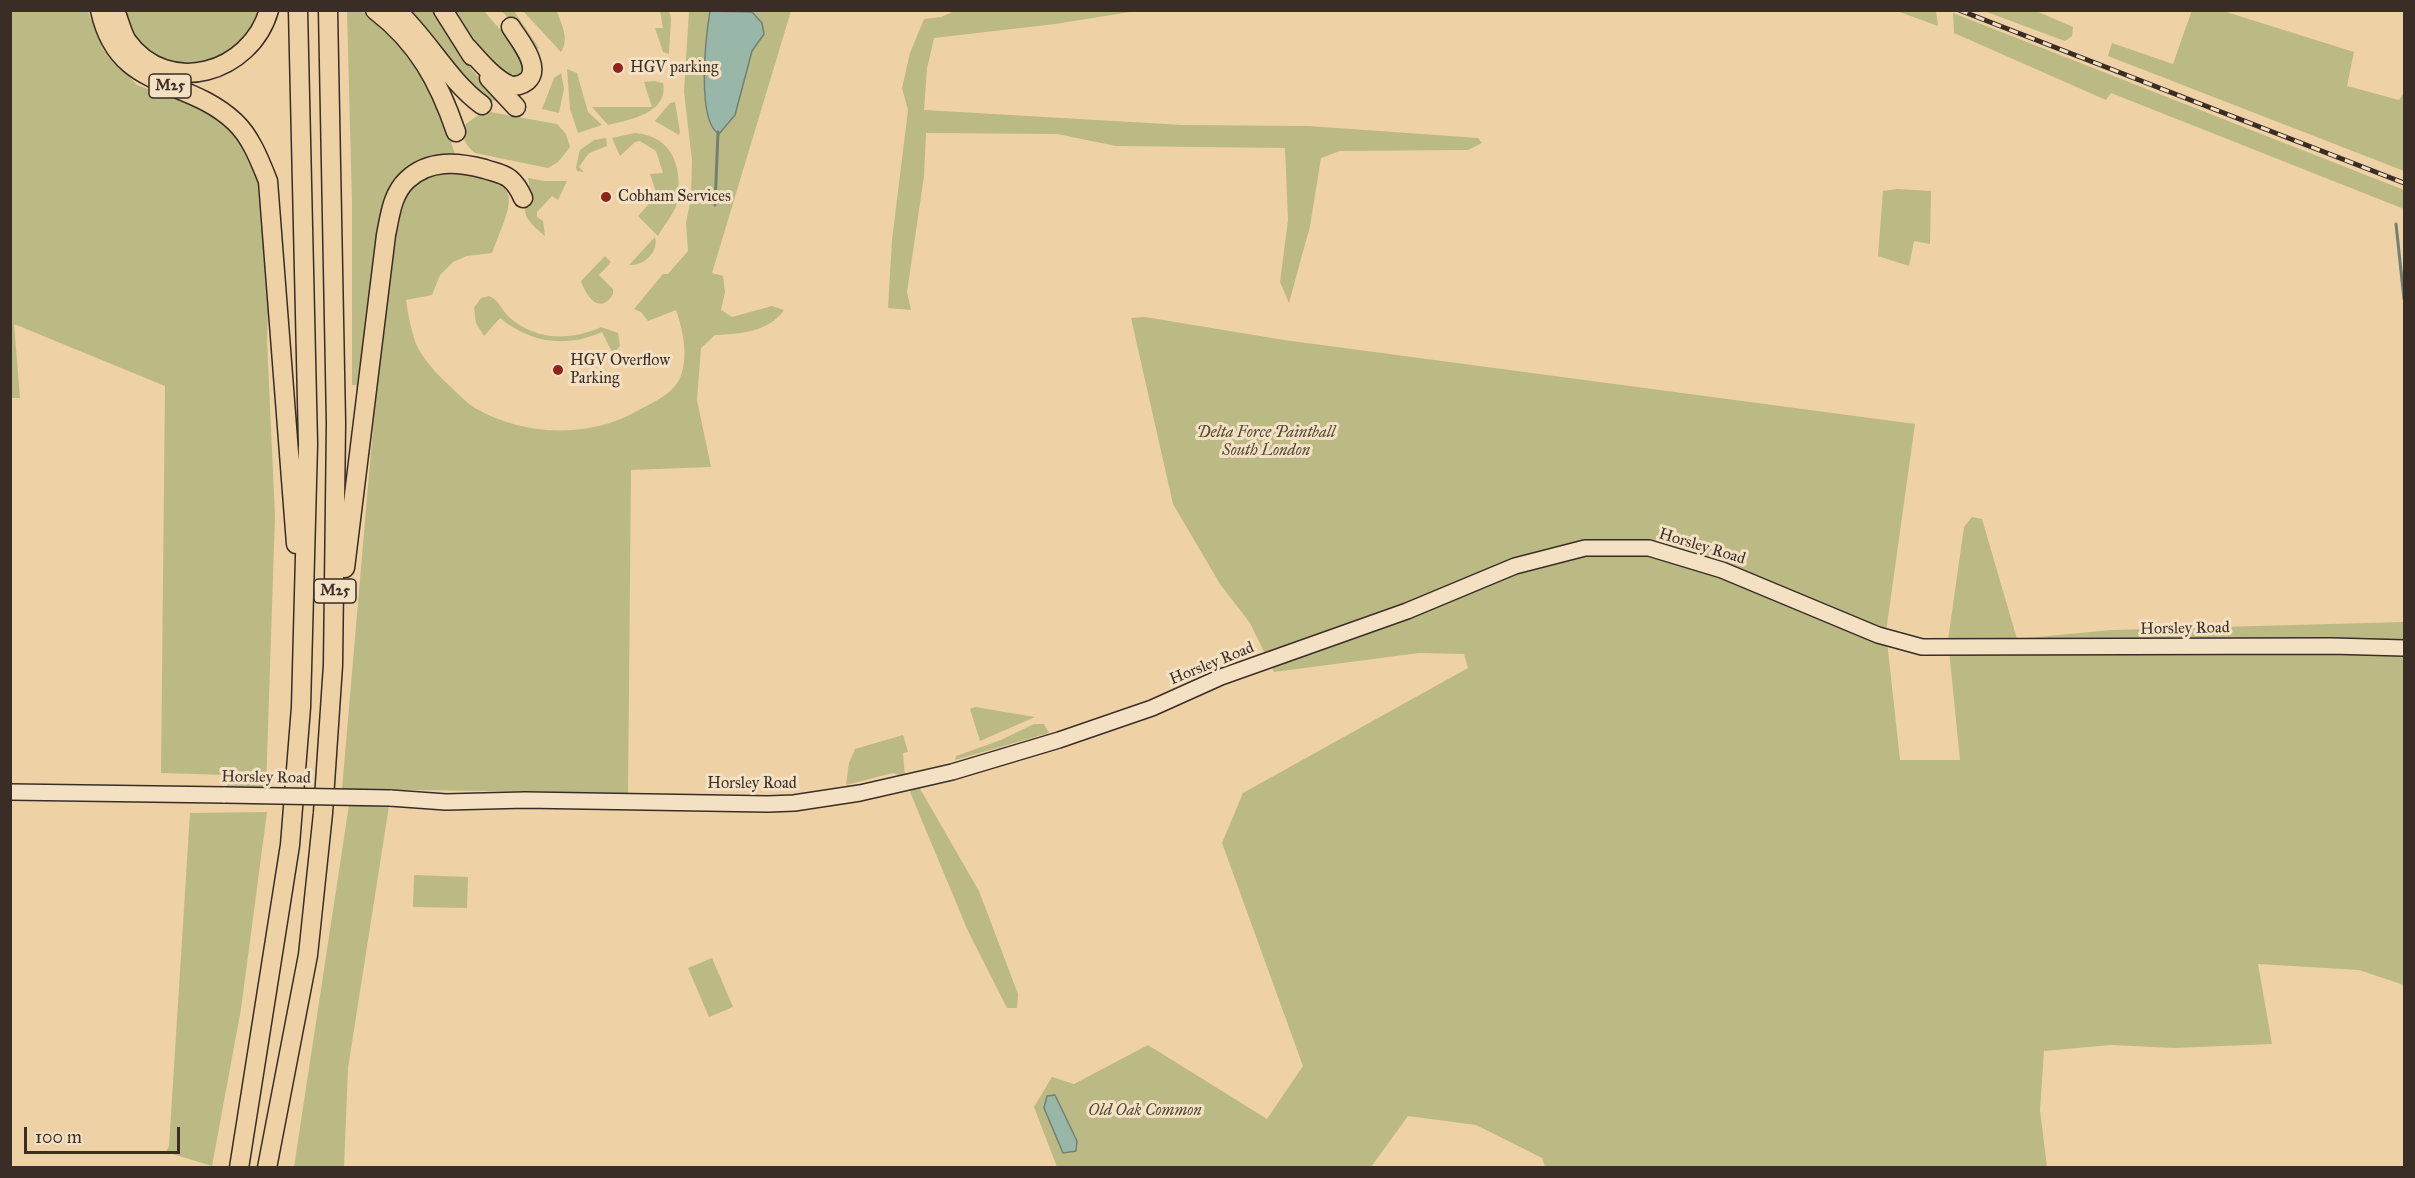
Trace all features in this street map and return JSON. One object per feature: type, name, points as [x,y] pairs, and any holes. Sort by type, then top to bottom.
[{"type":"highway","name":"M25","points":[[100,10],[111,43],[130,65],[147,76],[212,105],[236,122],[255,149],[268,181],[273,218],[292,514],[303,590]]},
{"type":"highway","name":"M25","points":[[115,10],[127,40],[149,61],[174,72],[201,72],[228,64],[248,49],[264,29],[268,10]]},
{"type":"highway","name":"M25","points":[[239,1167],[290,844],[301,707],[308,444],[298,10]]},
{"type":"highway","name":"M25","points":[[267,1167],[308,955],[323,813],[333,665],[336,423],[328,10]]},
{"type":"highway","points":[[375,10],[400,30],[427,64],[441,89],[456,132]]},
{"type":"highway","points":[[396,10],[426,44],[448,74],[482,105]]},
{"type":"highway","points":[[443,10],[484,73],[516,107]]},
{"type":"highway","points":[[467,47],[502,81],[511,86],[519,85],[530,78],[533,72],[532,64],[511,27]]},
{"type":"highway","name":"M25","points":[[333,665],[386,235],[396,197],[408,178],[419,171],[453,162],[503,175],[516,185],[523,198]]},
{"type":"street","name":"Horsley Road","points":[[10,792],[390,798],[446,802],[525,800],[768,804],[804,802],[860,793],[952,772],[1104,725],[1152,708],[1241,670],[1407,611],[1515,566],[1585,548],[1649,549],[1722,570],[1878,635],[1922,646],[2404,648]]},
{"type":"green space","points":[[957,10],[1136,11],[1055,24],[934,38],[927,69],[924,110],[1183,125],[1308,126],[1478,138],[1482,143],[1468,150],[1340,151],[1321,158],[1310,226],[1289,303],[1280,282],[1288,220],[1285,148],[1116,146],[1057,134],[926,133],[924,176],[907,292],[911,310],[888,308],[892,240],[908,110],[902,88],[910,53],[924,19],[941,17]]},
{"type":"green space","points":[[2192,10],[2223,11],[2354,52],[2347,86],[2399,100],[2404,93],[2404,171],[2108,56],[2112,43],[2173,64]]},
{"type":"green space","points":[[10,11],[88,11],[103,49],[137,85],[186,103],[221,120],[246,150],[262,181],[269,281],[267,341],[275,516],[266,788],[227,788],[227,775],[161,773],[165,386],[14,324],[20,398],[11,398]]},
{"type":"green space","points":[[121,11],[261,11],[253,32],[234,52],[198,66],[159,59],[143,48],[129,31]]},
{"type":"green space","points":[[347,11],[364,12],[384,23],[389,27],[396,44],[420,64],[437,94],[455,154],[453,158],[400,176],[360,393],[357,393],[356,385],[352,385],[352,203]]},
{"type":"green space","points":[[405,11],[432,11],[473,71],[501,102],[484,99]]},
{"type":"green space","points":[[452,11],[484,11],[524,57],[524,75],[508,79],[480,53]]},
{"type":"green space","points":[[502,11],[514,11],[539,48],[536,49]]},
{"type":"green space","points":[[523,11],[557,11],[565,37],[561,52]]},
{"type":"green space","points":[[660,11],[669,11],[671,18],[669,54],[663,52],[655,28],[663,28]]},
{"type":"green space","points":[[689,11],[791,11],[712,273],[723,276],[725,292],[721,310],[732,317],[772,306],[784,310],[778,317],[762,327],[734,334],[715,335],[701,348],[697,400],[711,467],[631,470],[628,793],[342,789],[382,323],[397,226],[407,194],[418,183],[449,167],[489,179],[501,185],[507,192],[509,201],[507,214],[492,253],[467,256],[453,262],[440,275],[432,295],[406,300],[411,328],[419,350],[436,373],[468,403],[494,417],[534,429],[577,430],[618,420],[662,398],[677,384],[683,370],[685,353],[679,318],[676,310],[648,321],[641,312],[634,309],[663,274],[668,274],[688,251],[686,223],[691,198],[692,160],[684,92]]},
{"type":"green space","points":[[1897,11],[1936,11],[1938,26]]},
{"type":"green space","points":[[1984,11],[2036,11],[2073,27],[2072,36],[2065,41]]},
{"type":"green space","points":[[1953,13],[2404,190],[2404,209],[2111,93],[2106,100],[1954,33]]},
{"type":"green space","points":[[567,69],[577,73],[588,112],[602,125],[578,133],[570,109]]},
{"type":"green space","points":[[561,73],[564,89],[559,113],[542,109],[554,78]]},
{"type":"green space","points":[[644,82],[663,83],[663,93],[660,102],[646,113],[608,125],[592,107],[652,107]]},
{"type":"green space","points":[[675,102],[679,135],[655,121],[670,103]]},
{"type":"green space","points":[[484,111],[557,124],[566,134],[570,147],[558,162],[548,168],[475,153],[465,141],[463,126]]},
{"type":"green space","points":[[635,133],[659,140],[673,156],[677,167],[679,190],[677,203],[658,236],[638,216],[657,195],[650,174],[663,173],[656,151],[640,141],[635,142],[620,156],[612,138]]},
{"type":"green space","points":[[606,138],[607,146],[589,153],[579,167],[584,172],[577,171],[580,150],[594,140]]},
{"type":"green space","points":[[528,178],[567,181],[558,200],[552,196],[537,212],[537,217],[543,221],[545,236],[525,213],[530,189]]},
{"type":"green space","points":[[1897,189],[1931,191],[1930,244],[1914,241],[1909,266],[1878,256],[1883,191]]},
{"type":"green space","points":[[655,237],[655,248],[649,257],[635,265],[629,265]]},
{"type":"green space","points":[[605,256],[611,262],[599,275],[613,289],[613,294],[608,300],[598,304],[590,298],[581,281]]},
{"type":"green space","points":[[489,296],[498,302],[508,316],[529,330],[553,336],[565,336],[589,332],[601,327],[618,333],[620,346],[613,354],[602,332],[575,340],[536,338],[500,318],[484,336],[476,323],[474,308],[481,298]]},
{"type":"green space","points":[[1145,317],[1284,340],[1915,424],[1886,632],[1900,760],[1960,760],[1948,640],[1964,527],[1972,517],[1982,519],[2017,639],[2111,630],[2404,622],[2404,985],[2359,970],[2258,964],[2272,1044],[2174,1048],[2111,1045],[2044,1051],[2040,1110],[2047,1167],[1545,1167],[1542,1158],[1476,1125],[1408,1116],[1371,1167],[1057,1167],[1034,1107],[1052,1077],[1074,1084],[1148,1045],[1267,1119],[1303,1066],[1222,843],[1243,793],[1468,668],[1464,654],[1419,653],[1274,672],[1250,623],[1220,584],[1173,504],[1131,318]],"holes":[[[1055,1095],[1077,1141],[1047,1096]]]},
{"type":"green space","points":[[975,707],[1035,717],[980,741],[970,709]]},
{"type":"green space","points":[[1034,724],[1044,724],[1049,733],[955,760],[956,756],[1001,740]]},
{"type":"green space","points":[[903,735],[908,752],[903,753],[905,777],[893,773],[846,785],[849,763],[855,749]]},
{"type":"green space","points":[[917,787],[979,891],[1018,994],[1017,1008],[1007,1008],[968,931],[910,792]]},
{"type":"green space","points":[[349,805],[389,806],[348,1068],[344,1167],[294,1167]]},
{"type":"green space","points":[[267,812],[241,1009],[212,1166],[166,1152],[169,1146],[190,813]]},
{"type":"green space","points":[[414,875],[468,877],[467,908],[413,907]]},
{"type":"green space","points":[[712,958],[733,1007],[709,1017],[688,968]]},
{"type":"shaded area","points":[[710,11],[752,12],[762,23],[764,34],[752,51],[735,115],[719,134],[712,126],[707,113],[705,96],[706,39]]},
{"type":"shaded area","points":[[1055,1095],[1077,1141],[1076,1151],[1063,1153],[1044,1108],[1047,1096]]},
{"type":"waterway","points":[[715,205],[718,132]]},
{"type":"waterway","points":[[2396,224],[2404,299]]},
{"type":"railway","points":[[1959,10],[2404,183]]},
{"type":"place","name":"HGV parking","points":[[618,68]]},
{"type":"place","name":"Cobham Services","points":[[606,197]]},
{"type":"place","name":"HGV Overflow Parking","points":[[558,370]]},
{"type":"park label","name":"Delta Force Paintball South London","points":[[1266,442]]},
{"type":"park label","name":"Old Oak Common","points":[[1145,1111]]}]
